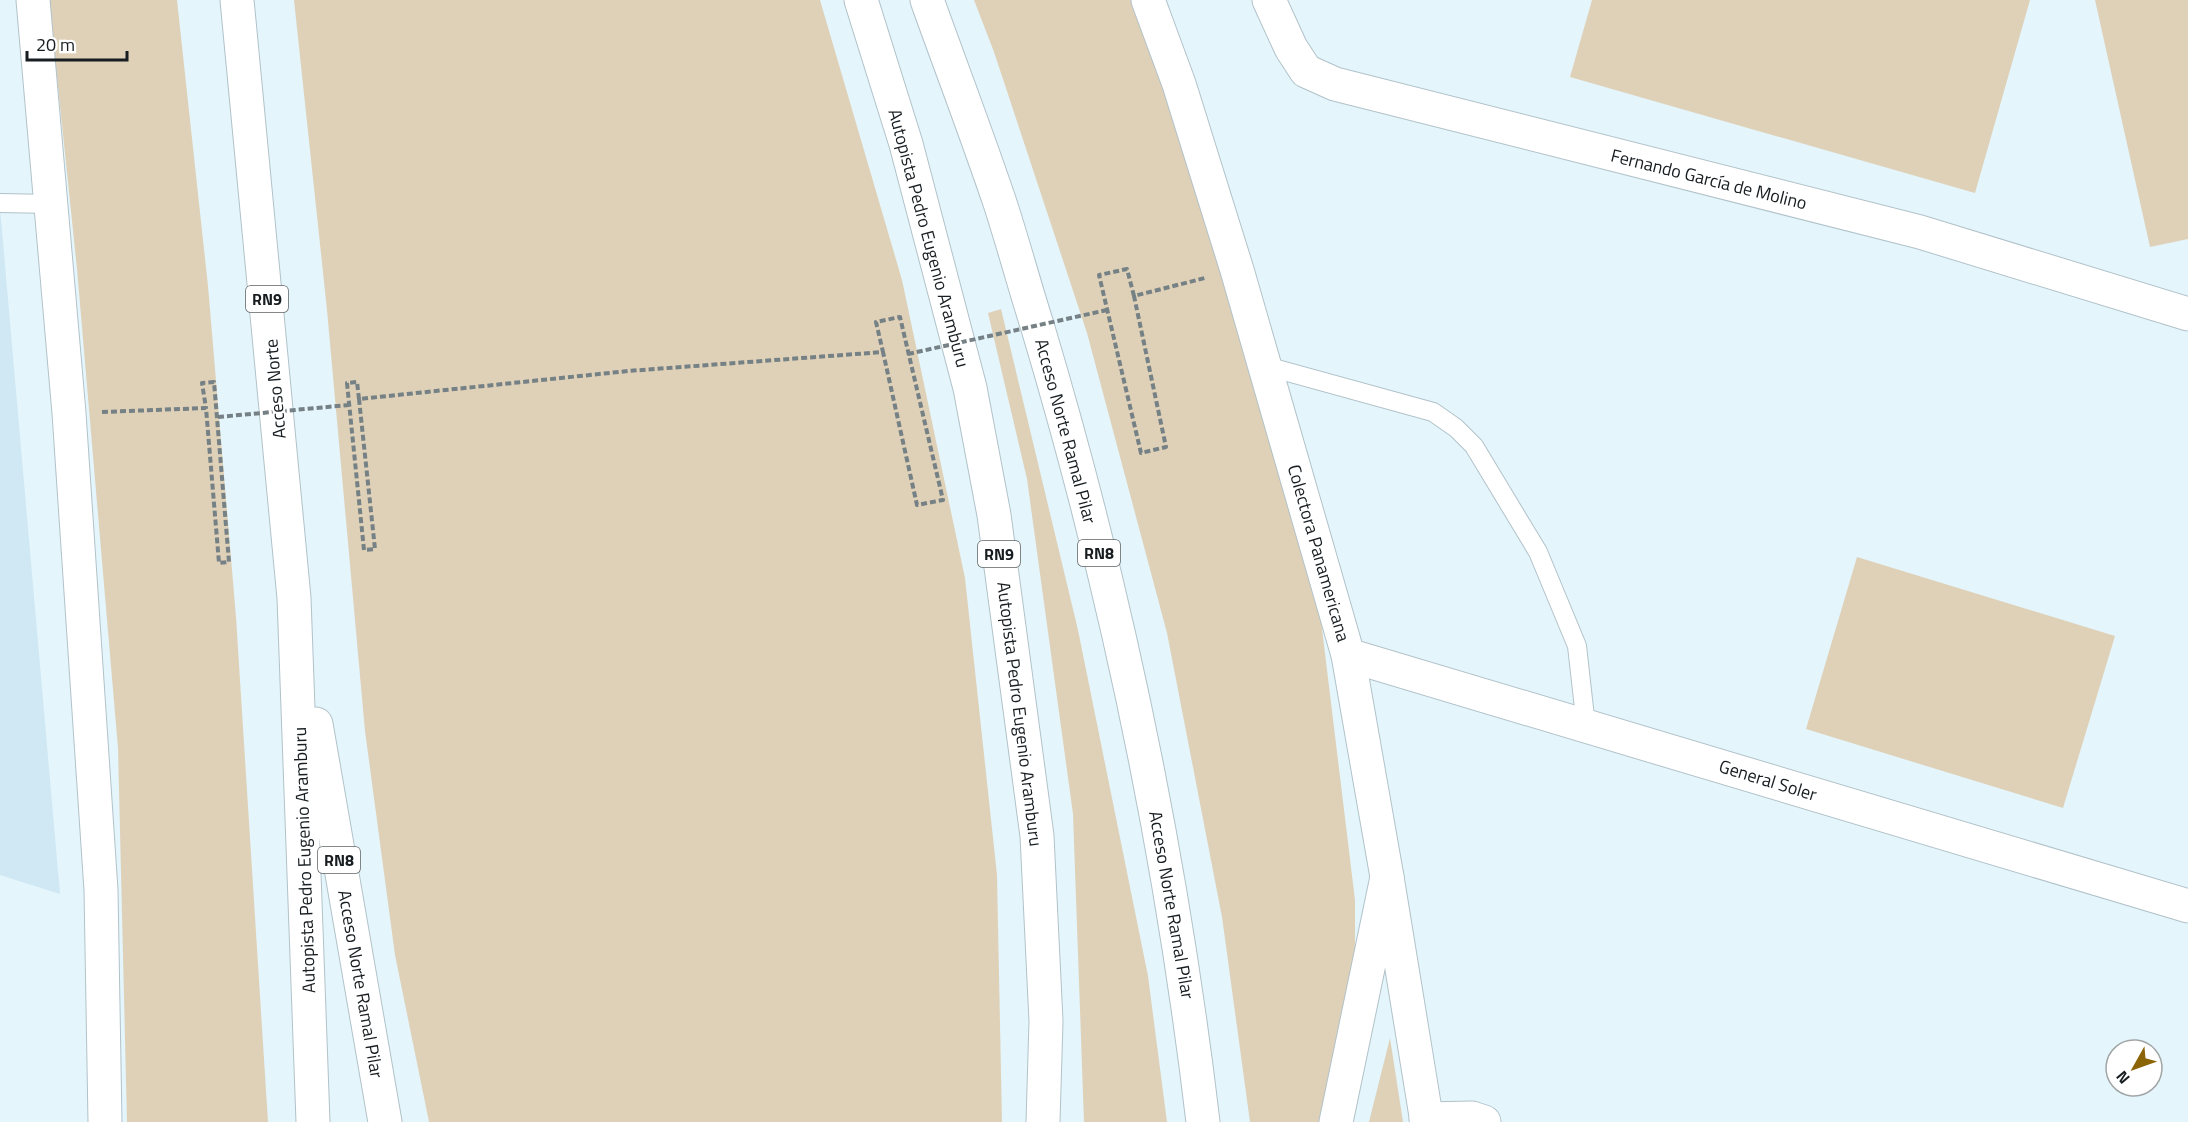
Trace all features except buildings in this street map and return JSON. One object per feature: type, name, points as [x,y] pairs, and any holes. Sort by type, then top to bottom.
[{"type":"main road","points":[[33,0],[69,413],[101,890],[105,1122]]},
{"type":"main road","name":"Acceso Norte","points":[[237,0],[294,598]]},
{"type":"main road","name":"Autopista Pedro Eugenio Aramburu","points":[[861,0],[906,144],[967,377],[994,515],[1037,837],[1046,1021],[1043,1122]]},
{"type":"main road","name":"Acceso Norte Ramal Pilar","points":[[927,0],[1000,204],[1067,424],[1111,600],[1157,815],[1190,1016],[1203,1122]]},
{"type":"main road","name":"Colectora Panamericana","points":[[1149,0],[1179,84],[1237,270],[1348,655],[1427,1120]]},
{"type":"main road","name":"Fernando García de Molino","points":[[1269,0],[1291,48],[1306,71],[1335,84],[1920,232],[2188,314]]},
{"type":"main road","name":"Autopista Pedro Eugenio Aramburu","points":[[294,598],[313,1122]]},
{"type":"main road","name":"Acceso Norte Ramal Pilar","points":[[294,598],[385,1122]]},
{"type":"main road","name":"General Soler","points":[[1348,655],[2188,906]]},
{"type":"main road","points":[[1336,1122],[1387,877]]},
{"type":"main road","points":[[1427,1120],[1472,1118],[1484,1122]]},
{"type":"lane","points":[[0,203],[51,204]]},
{"type":"lane","points":[[1266,366],[1433,412],[1456,428],[1474,446],[1538,552],[1577,646],[1586,726]]},
{"type":"path","points":[[1127,269],[1134,296],[1166,447],[1141,453],[1099,275],[1127,269]]},
{"type":"path","points":[[1134,296],[1237,270]]},
{"type":"path","points":[[908,354],[1107,310]]},
{"type":"path","points":[[900,317],[943,501],[917,505],[883,352],[876,322],[900,317]]},
{"type":"path","points":[[358,399],[628,371],[883,352]]},
{"type":"path","points":[[214,382],[229,562],[219,563],[206,408],[202,383],[214,382]]},
{"type":"path","points":[[357,382],[358,399],[375,549],[364,550],[347,383],[357,382]]},
{"type":"path","points":[[218,417],[349,405]]},
{"type":"path","points":[[69,413],[206,408]]},
{"type":"shaded area","points":[[49,0],[177,0],[208,286],[236,617],[268,1122],[127,1122],[118,748],[77,269]]},
{"type":"shaded area","points":[[294,0],[820,0],[902,280],[965,578],[997,875],[1002,1122],[429,1122],[395,955],[365,731],[327,310]]},
{"type":"shaded area","points":[[974,0],[1132,0],[1213,216],[1314,563],[1355,900],[1355,975],[1326,1122],[1250,1122],[1222,917],[1167,633],[1087,333],[994,52]]},
{"type":"shaded area","points":[[1592,0],[2030,0],[1975,193],[1570,77]]},
{"type":"shaded area","points":[[2095,0],[2188,0],[2188,239],[2150,247]]},
{"type":"shaded area","points":[[0,208],[60,894],[0,875]]},
{"type":"shaded area","points":[[1001,309],[1078,630],[1148,976],[1167,1122],[1084,1122],[1073,814],[1027,479],[988,313]]},
{"type":"shaded area","points":[[1857,557],[2115,636],[2063,808],[1806,729]]},
{"type":"shaded area","points":[[1390,1038],[1403,1122],[1369,1122]]}]
